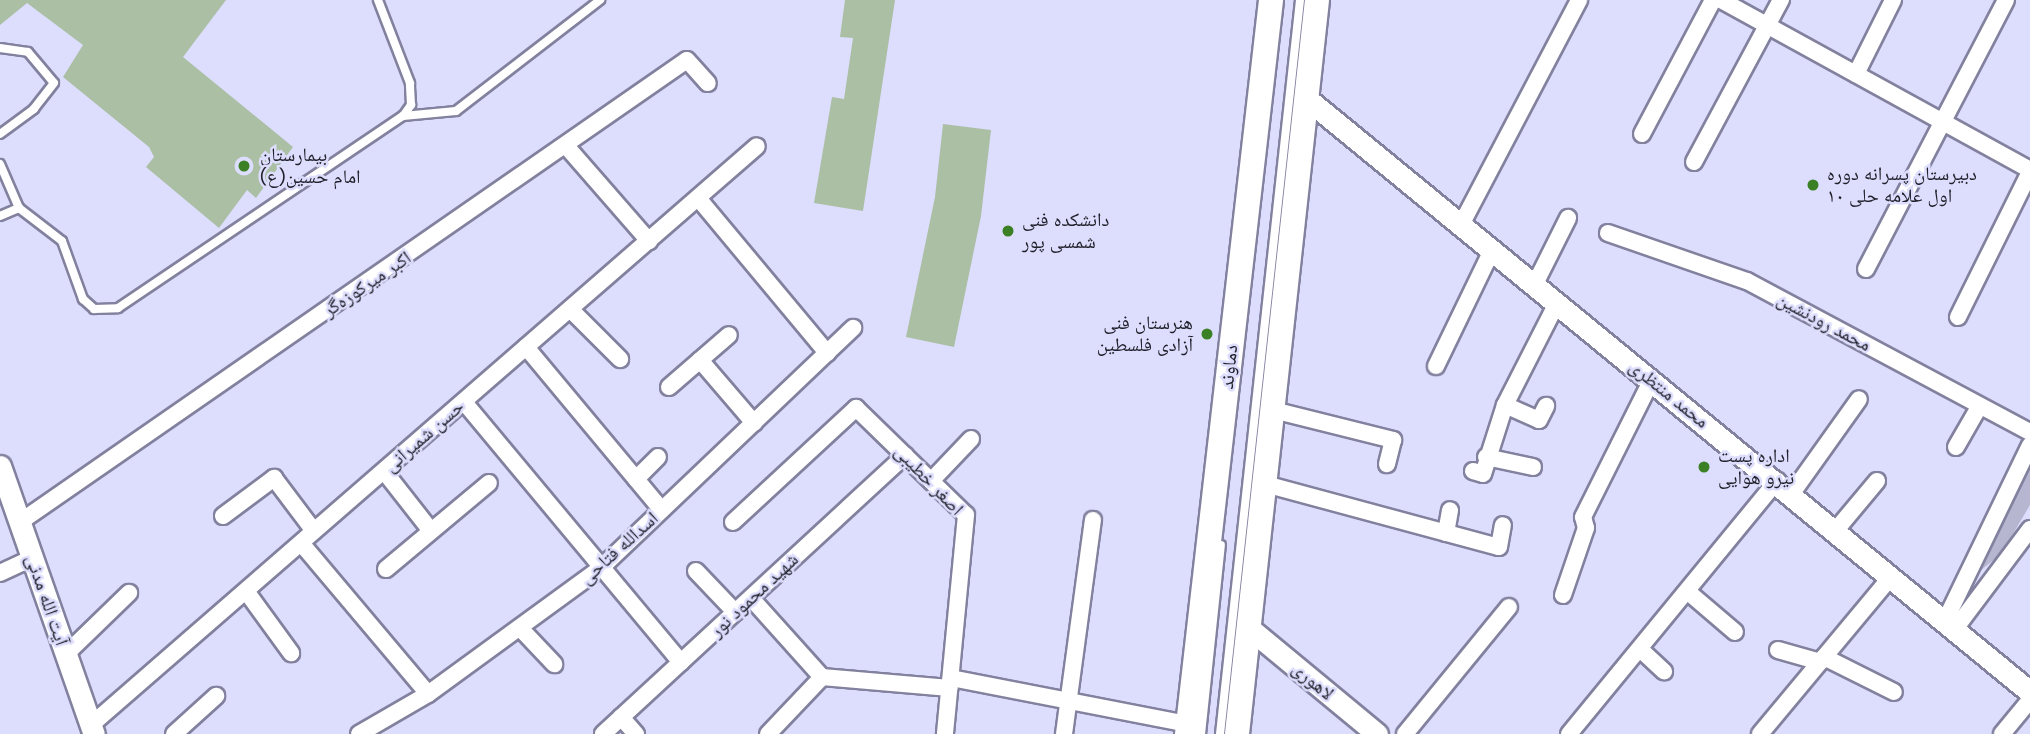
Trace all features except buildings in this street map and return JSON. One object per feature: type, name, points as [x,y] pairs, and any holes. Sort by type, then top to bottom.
[{"type":"main road","name":"دماوند","points":[[1192,731],[1271,0]]},
{"type":"main road","points":[[1237,734],[1317,0]]},
{"type":"main road","name":"محمد منتظری","points":[[1306,99],[1785,487],[2030,692]]},
{"type":"main road","name":"آیت الله مدنی","points":[[0,467],[92,730]]},
{"type":"main road","name":"لاهوری","points":[[1249,628],[1377,734]]},
{"type":"street","points":[[1461,225],[1579,0]]},
{"type":"street","points":[[1642,134],[1713,0]]},
{"type":"street","points":[[1721,0],[2030,171],[1958,317]]},
{"type":"street","points":[[1694,162],[1781,0]]},
{"type":"street","points":[[1856,74],[1893,0]]},
{"type":"street","points":[[1866,269],[2007,0]]},
{"type":"street","name":"اکبر میرکوزه‌گر","points":[[20,523],[567,147],[687,60],[708,83]]},
{"type":"street","name":"حسن شمیرانی","points":[[92,730],[314,531],[757,146]]},
{"type":"street","points":[[567,147],[649,240]]},
{"type":"street","points":[[698,198],[827,353]]},
{"type":"street","points":[[1535,284],[1568,218]]},
{"type":"street","name":"محمد رودنشین","points":[[1608,233],[1747,281],[2030,432]]},
{"type":"street","points":[[1436,366],[1492,250]]},
{"type":"street","points":[[1473,471],[1483,474],[1488,450],[1505,405],[1557,303]]},
{"type":"street","points":[[570,309],[620,359]]},
{"type":"street","name":"اسدالله فتاحی","points":[[359,734],[428,694],[602,567],[853,328]]},
{"type":"street","points":[[669,387],[729,335]]},
{"type":"street","points":[[526,347],[662,510]]},
{"type":"street","points":[[700,360],[754,423]]},
{"type":"street","points":[[1563,595],[1586,528],[1583,517],[1652,379]]},
{"type":"street","points":[[1569,734],[1687,591],[1785,487],[1859,399]]},
{"type":"street","points":[[464,402],[681,662]]},
{"type":"street","points":[[1505,405],[1539,420],[1546,406]]},
{"type":"street","points":[[1956,447],[1979,407]]},
{"type":"street","name":"اصغر خطیبی","points":[[733,522],[856,408],[905,455],[969,523],[945,734]]},
{"type":"street","points":[[1273,410],[1394,440],[1387,464]]},
{"type":"street","points":[[931,481],[971,439]]},
{"type":"street","points":[[1950,625],[2030,445]]},
{"type":"street","points":[[1488,450],[1533,467]]},
{"type":"street","name":"شهید محمود نور","points":[[603,734],[905,455]]},
{"type":"street","points":[[636,479],[657,457]]},
{"type":"street","points":[[384,471],[431,531]]},
{"type":"street","points":[[223,516],[274,478],[314,531]]},
{"type":"street","points":[[1836,530],[1877,481]]},
{"type":"street","points":[[386,569],[489,482]]},
{"type":"street","points":[[1265,484],[1499,547],[1503,525]]},
{"type":"street","points":[[1446,533],[1450,510]]},
{"type":"street","points":[[1065,734],[1093,520]]},
{"type":"street","points":[[1950,625],[2030,529]]},
{"type":"street","points":[[301,543],[428,694]]},
{"type":"street","points":[[0,573],[32,558]]},
{"type":"street","points":[[696,571],[735,612]]},
{"type":"street","points":[[1760,734],[1891,577]]},
{"type":"street","points":[[246,591],[291,653]]},
{"type":"street","points":[[1687,591],[1735,632]]},
{"type":"street","points":[[66,654],[129,593]]},
{"type":"street","points":[[751,598],[822,677],[950,683],[1069,701],[1192,731]]},
{"type":"street","points":[[1405,734],[1508,607]]},
{"type":"street","points":[[520,628],[554,664]]},
{"type":"street","points":[[1640,649],[1664,671]]},
{"type":"street","points":[[1778,650],[1822,659],[1894,692]]},
{"type":"street","points":[[768,734],[822,677]]},
{"type":"street","points":[[174,734],[216,695]]},
{"type":"street","points":[[2002,734],[2030,700]]},
{"type":"street","points":[[621,717],[636,734]]},
{"type":"lane","points":[[403,116],[456,111],[600,0]]},
{"type":"lane","points":[[1192,731],[1283,0]]},
{"type":"lane","points":[[1220,734],[1300,0]]},
{"type":"lane","points":[[0,164],[19,208],[62,241],[88,304],[108,311],[130,302],[403,116],[411,105],[410,83],[382,2]]},
{"type":"lane","points":[[0,48],[28,52],[54,83],[34,109],[0,134]]},
{"type":"lane","points":[[0,216],[19,208]]},
{"type":"shaded area","points":[[2030,465],[2030,505],[2001,554],[1975,575]]},
{"type":"place","name":"بیمارستان امام حسین(ع)","points":[[244,166]]},
{"type":"place","name":"دبیرستان پسرانه دوره اول علامه حلی ۱۰","points":[[1813,185]]},
{"type":"place","name":"دانشکده فنی شمسی پور","points":[[1008,231]]},
{"type":"place","name":"هنرستان فنی آزادی فلسطین","points":[[1207,334]]},
{"type":"place","name":"اداره پست نیرو هوایی","points":[[1704,467]]}]
